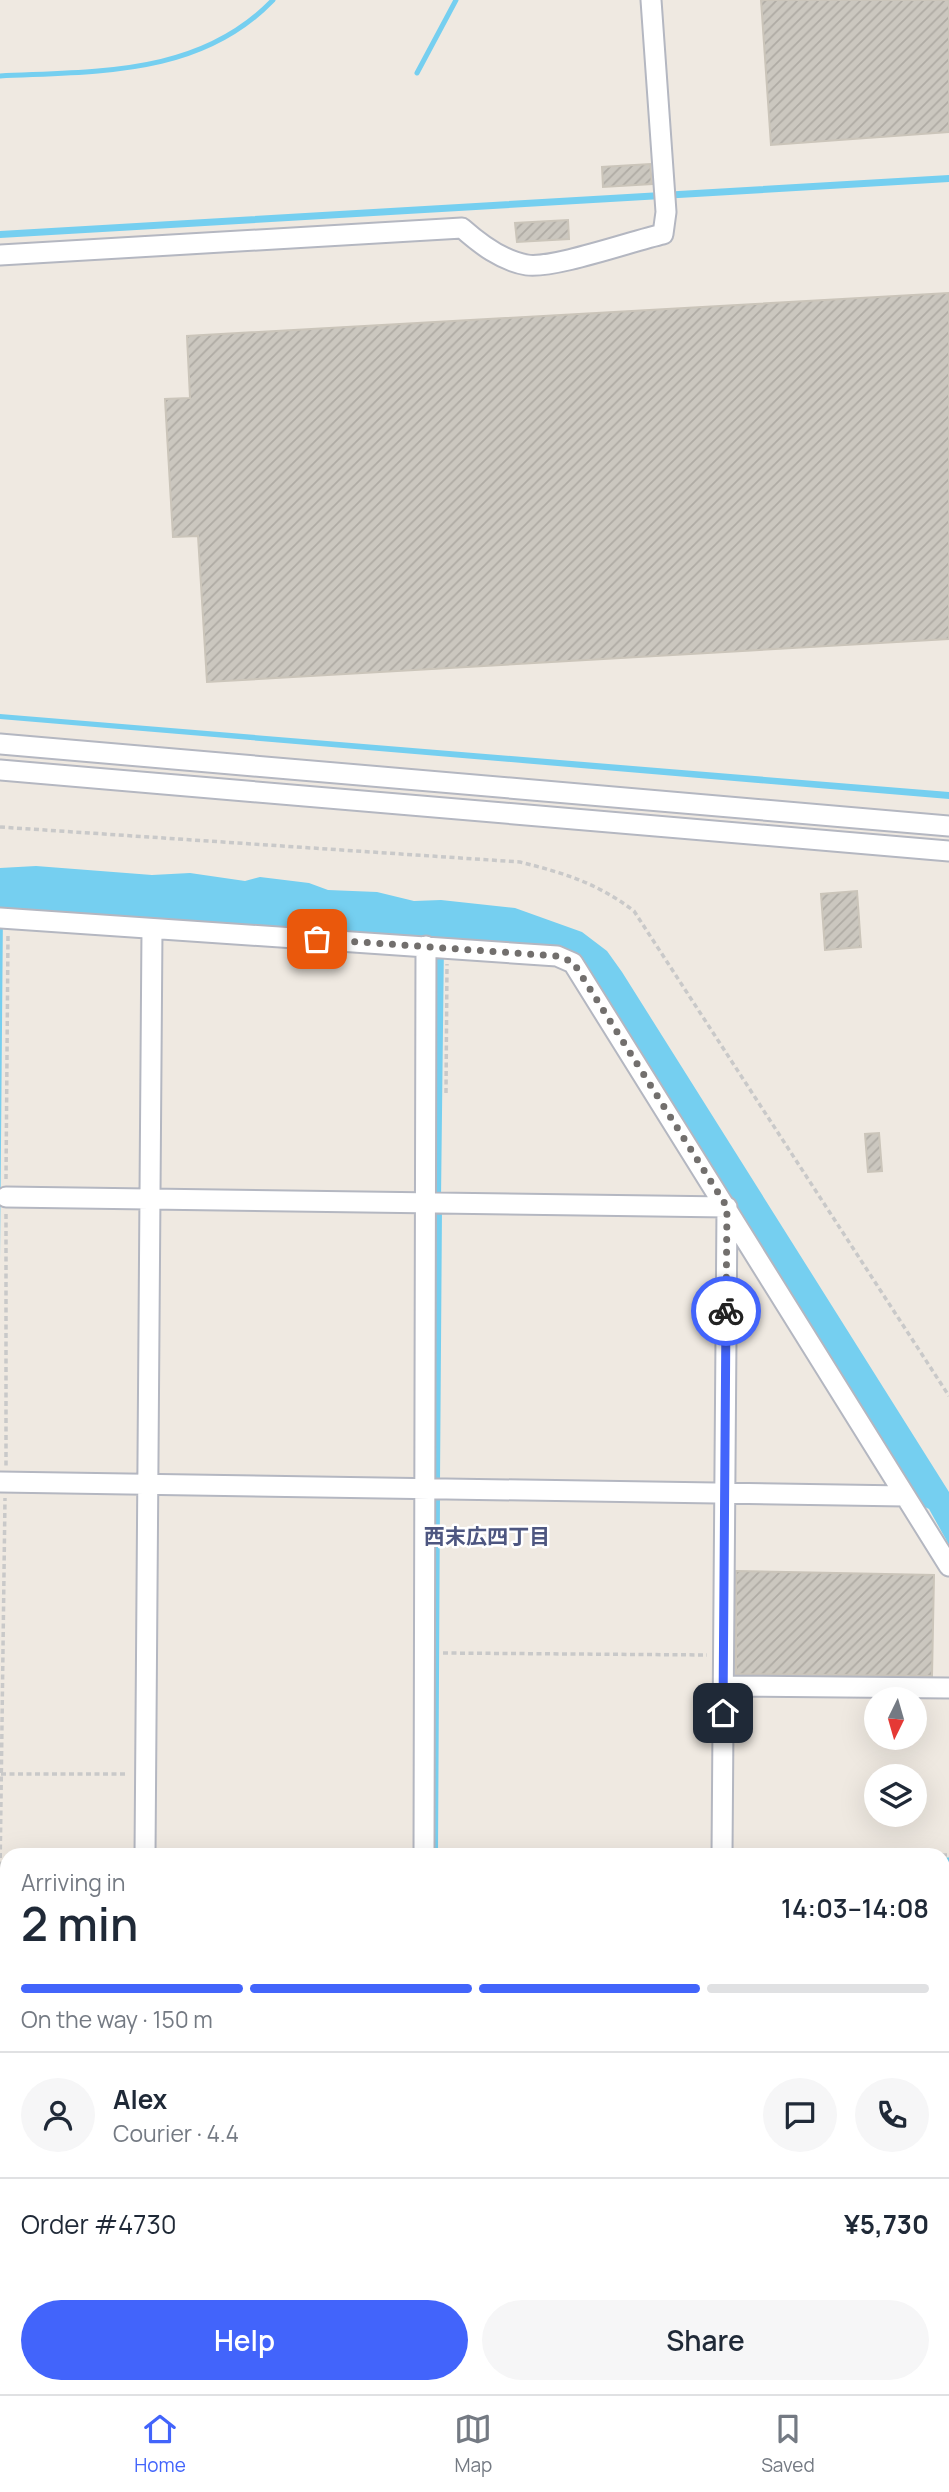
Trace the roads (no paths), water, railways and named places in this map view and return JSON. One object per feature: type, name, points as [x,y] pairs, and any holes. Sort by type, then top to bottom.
[{"type":"street","points":[[0,255],[462,228],[494,253],[529,265],[557,262],[663,233],[665,196],[651,0]]},
{"type":"street","points":[[0,744],[949,826]]},
{"type":"street","points":[[0,770],[949,851]]},
{"type":"street","points":[[4,918],[557,956],[573,962],[949,1566]]},
{"type":"street","points":[[145,1848],[152,929]]},
{"type":"street","points":[[424,1848],[426,1203],[434,947]]},
{"type":"street","points":[[6,1197],[727,1207]]},
{"type":"street","points":[[722,1848],[727,1207]]},
{"type":"street","points":[[3,1482],[725,1491],[905,1496]]},
{"type":"street","points":[[723,1686],[949,1688]]},
{"type":"water","points":[[949,175],[949,182],[0,238],[0,231]]},
{"type":"water","points":[[0,714],[949,792],[949,799],[0,719]]},
{"type":"water","points":[[36,866],[152,875],[190,873],[245,881],[260,877],[309,883],[328,890],[377,892],[414,901],[441,900],[515,908],[582,932],[607,951],[622,972],[949,1492],[949,1545],[929,1509],[919,1504],[579,961],[444,943],[441,1198],[434,1198],[432,942],[3,911],[0,1259],[0,868]]},
{"type":"water","points":[[435,1209],[442,1209],[440,1481],[433,1481]]},
{"type":"water","points":[[432,1498],[440,1498],[438,1848],[430,1848]]},
{"type":"waterway","points":[[0,76],[110,70],[146,65],[180,56],[213,43],[244,25],[273,0]]},
{"type":"waterway","points":[[417,73],[456,0]]},
{"type":"district","name":"西末広四丁目","points":[[487,1537]]}]
